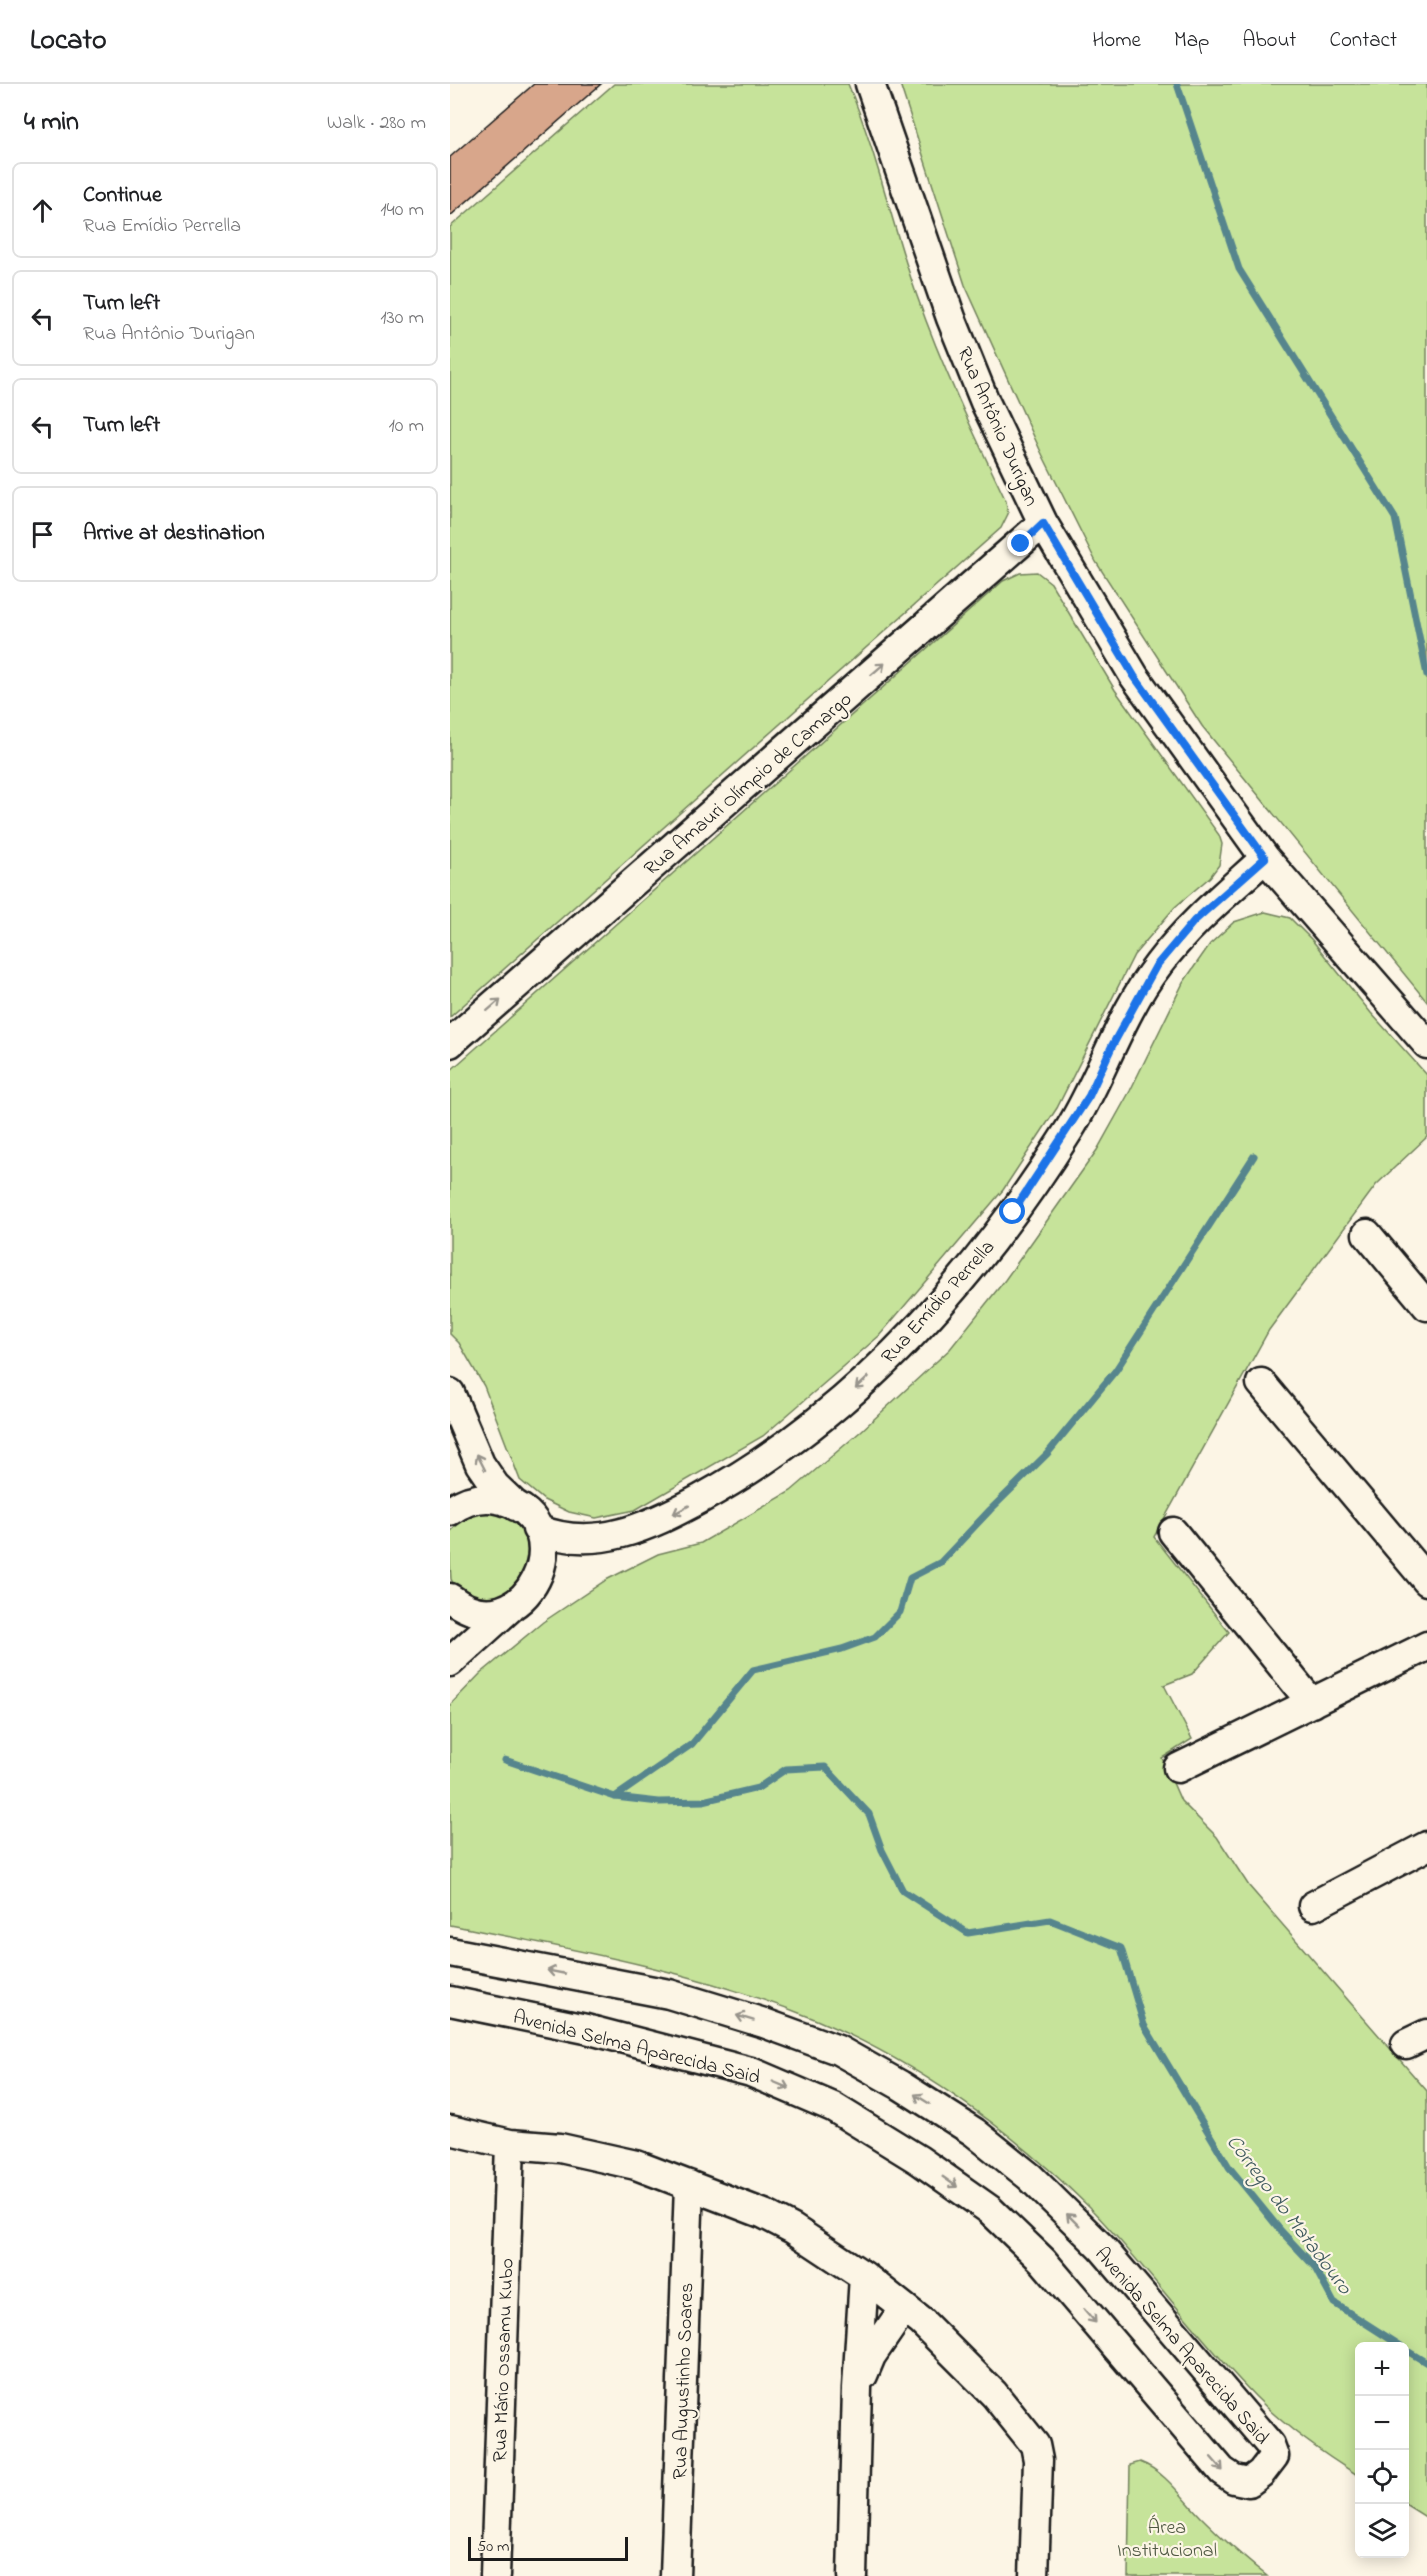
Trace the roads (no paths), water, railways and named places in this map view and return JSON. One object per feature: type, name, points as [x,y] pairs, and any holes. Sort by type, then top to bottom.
[{"type":"street","name":"Rua Antônio Durigan","points":[[870,84],[951,318],[985,402],[1043,523],[1134,676],[1265,858],[1426,1042]]},
{"type":"street","name":"Rua Amauri Olímpio de Camargo","points":[[450,1043],[1043,523]]},
{"type":"street","name":"Rua Emídio Perrella","points":[[537,1529],[557,1535],[608,1538],[648,1526],[732,1482],[792,1443],[859,1385],[907,1340],[958,1283],[1013,1212],[1089,1096],[1112,1046],[1156,966],[1194,921],[1265,858]]},
{"type":"street","points":[[1367,1234],[1427,1306]]},
{"type":"street","points":[[1261,1383],[1427,1581]]},
{"type":"street","points":[[450,1393],[480,1464],[495,1486],[525,1513],[537,1529],[543,1549],[541,1571],[531,1590],[450,1662]]},
{"type":"street","points":[[450,1511],[462,1504],[484,1498],[507,1502],[517,1507]]},
{"type":"street","points":[[1173,1532],[1312,1703]]},
{"type":"street","points":[[450,1598],[468,1609],[481,1612],[506,1609],[515,1604]]},
{"type":"street","points":[[1178,1768],[1427,1646]]},
{"type":"street","points":[[1313,1906],[1427,1846]]},
{"type":"street","name":"Avenida Selma Aparecida Said","points":[[450,1952],[679,1997],[764,2023],[838,2050],[900,2085],[974,2132],[1030,2177],[1102,2248],[1270,2445],[1274,2456],[1271,2463],[1249,2482],[1234,2479],[1222,2471],[1043,2261],[990,2210],[919,2160],[833,2107],[751,2072],[586,2029],[450,2001]]},
{"type":"street","points":[[450,2130],[510,2144],[560,2148],[629,2163],[774,2219],[864,2276],[922,2322],[994,2394],[1035,2445],[1038,2460],[1034,2576]]},
{"type":"street","name":"Rua Mário Ossamu Kubo","points":[[495,2576],[510,2144]]},
{"type":"street","name":"Rua Augustinho Soares","points":[[675,2576],[689,2185]]},
{"type":"street","points":[[852,2576],[857,2388],[864,2276]]},
{"type":"street","points":[[857,2388],[871,2356],[904,2308]]},
{"type":"waterway","points":[[1177,84],[1239,269],[1395,518],[1427,675]]},
{"type":"waterway","points":[[615,1797],[692,1744],[753,1670],[842,1649],[875,1637],[900,1612],[910,1578],[941,1562],[1047,1454],[1116,1370],[1254,1156]]},
{"type":"waterway","name":"Córrego do Matadouro","points":[[505,1760],[615,1797],[659,1802],[703,1801],[758,1788],[786,1769],[825,1767],[869,1814],[882,1850],[903,1891],[968,1933],[1050,1920],[1121,1948],[1144,2025],[1229,2167],[1281,2231],[1314,2266],[1334,2303],[1395,2342]]},
{"type":"waterway","name":"Córrego do Matadouro","points":[[1409,2352],[1427,2363]]},
{"type":"park label","name":"Área Institucional","points":[[1167,2538]]}]
